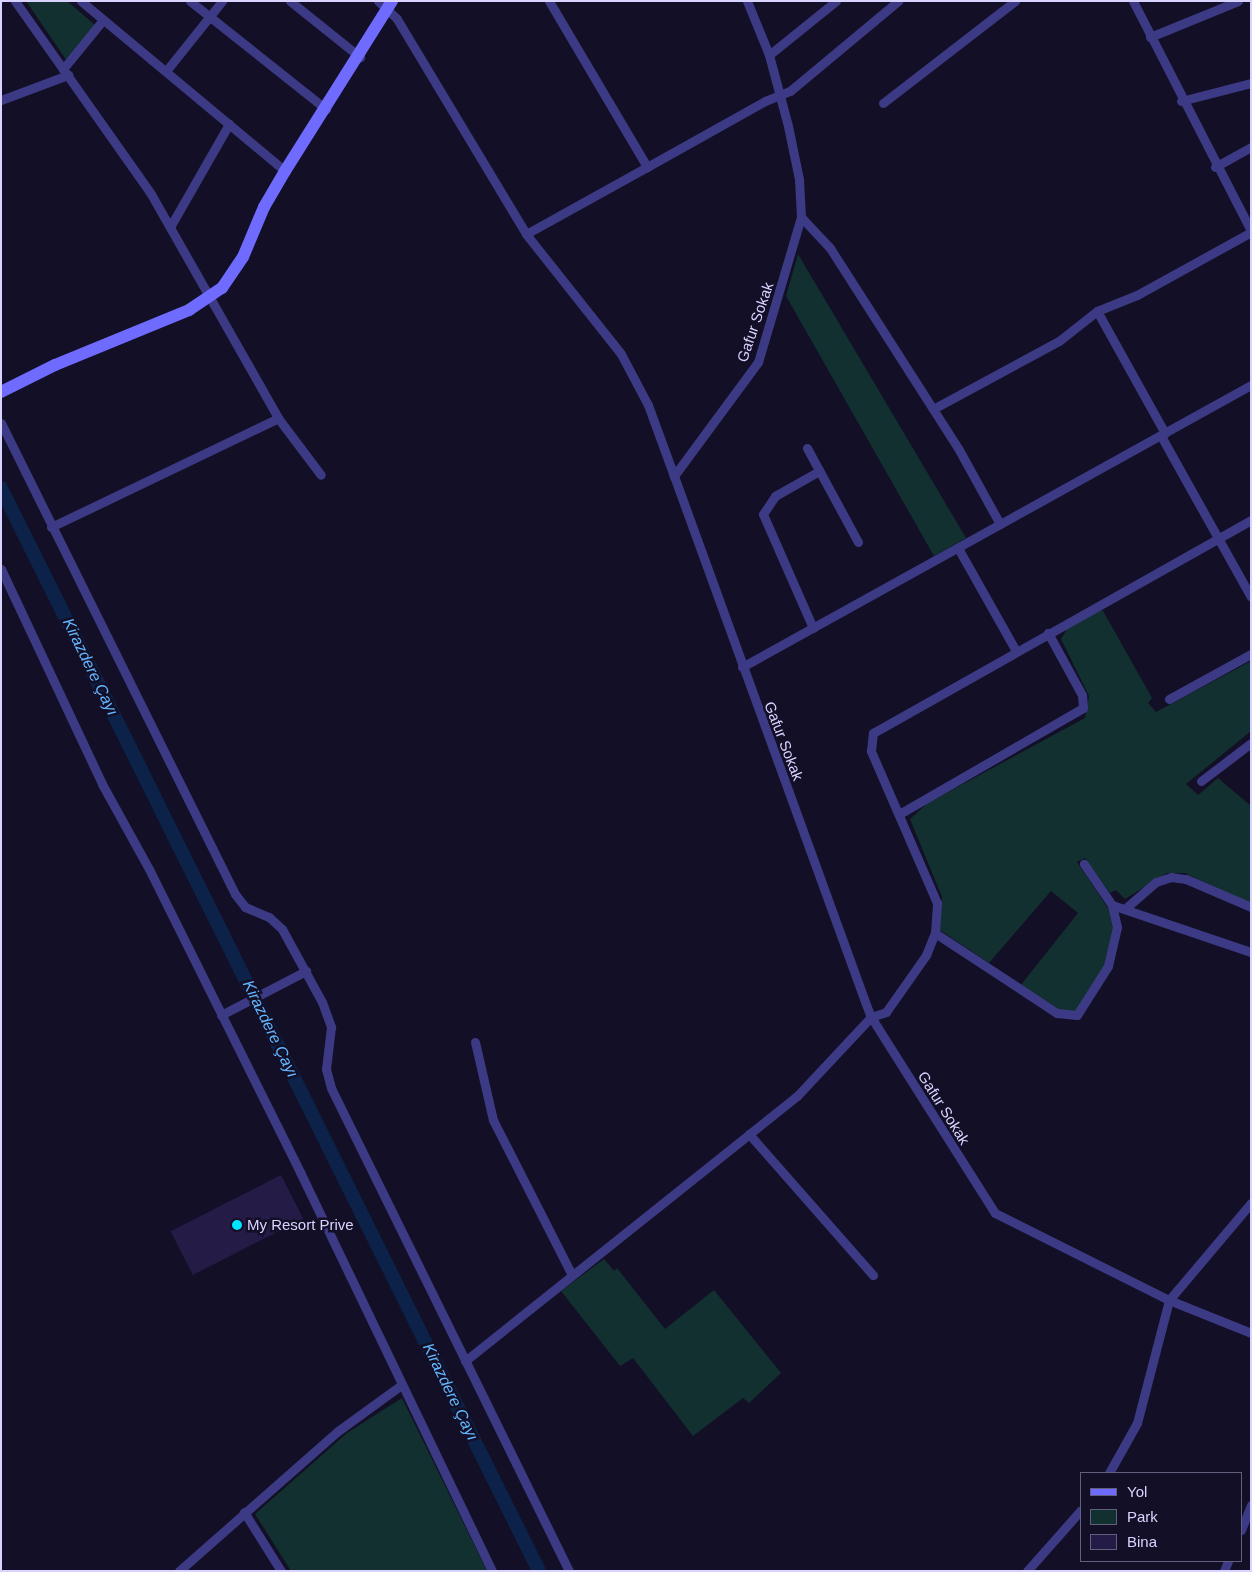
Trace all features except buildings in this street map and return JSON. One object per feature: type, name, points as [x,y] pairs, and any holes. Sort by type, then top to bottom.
[{"type":"street","points":[[15,1],[152,194],[209,299],[278,418],[322,475]]},
{"type":"street","points":[[81,1],[285,170]]},
{"type":"street","points":[[190,1],[326,109]]},
{"type":"street","points":[[166,71],[222,1]]},
{"type":"street","points":[[290,1],[360,57]]},
{"type":"street","points":[[549,1],[647,167]]},
{"type":"street","points":[[769,55],[836,1]]},
{"type":"street","points":[[526,234],[765,101],[780,97],[898,1]]},
{"type":"street","points":[[883,103],[1016,1]]},
{"type":"street","points":[[1150,37],[1238,1]]},
{"type":"street","points":[[933,409],[1059,341],[1097,311],[1137,295],[1251,231],[1181,101],[1135,2]]},
{"type":"street","name":"Gafur Sokak","points":[[751,3],[769,55],[780,97],[799,178],[802,217],[758,362],[674,476],[871,1017],[995,1213],[1169,1300],[1251,1333]]},
{"type":"street","points":[[1,392],[209,299],[237,268],[285,170],[360,57],[386,4]]},
{"type":"street","points":[[386,4],[526,234],[621,354],[648,405],[674,476]]},
{"type":"street","points":[[1,100],[66,72],[103,20]]},
{"type":"street","points":[[1181,101],[1251,83]]},
{"type":"street","points":[[170,227],[229,124]]},
{"type":"street","points":[[1216,167],[1251,147]]},
{"type":"street","points":[[802,217],[821,235],[933,409],[1000,524]]},
{"type":"street","points":[[1097,311],[1251,597]]},
{"type":"street","points":[[742,667],[1251,385]]},
{"type":"street","points":[[50,527],[278,418]]},
{"type":"street","points":[[1,423],[50,527],[235,894],[245,906],[268,917],[282,929],[302,973],[331,1027],[326,1070],[331,1088],[569,1571]]},
{"type":"street","points":[[807,448],[858,542]]},
{"type":"street","points":[[814,628],[763,514],[775,496],[819,471]]},
{"type":"street","points":[[465,1360],[797,1096],[871,1017],[886,1012],[926,955],[935,933],[938,910],[935,893],[901,813],[871,751],[873,733],[1251,520]]},
{"type":"street","points":[[958,548],[1016,651]]},
{"type":"street","points":[[1,569],[102,784],[225,1013],[492,1571]]},
{"type":"street","points":[[901,813],[1083,708],[1082,695],[1048,633]]},
{"type":"street","points":[[1169,699],[1251,654]]},
{"type":"street","points":[[1201,781],[1251,744]]},
{"type":"street","points":[[935,933],[1057,1013],[1073,1016],[1086,1004],[1112,956],[1117,928],[1112,904],[1084,864]]},
{"type":"street","points":[[1127,907],[1156,882],[1171,877],[1186,879],[1251,907]]},
{"type":"street","points":[[1112,904],[1127,907],[1251,952]]},
{"type":"street","points":[[225,1013],[302,973]]},
{"type":"street","points":[[475,1042],[493,1120],[572,1275]]},
{"type":"street","points":[[749,1134],[873,1275]]},
{"type":"street","points":[[1109,1472],[1136,1423],[1169,1300],[1251,1203]]},
{"type":"street","points":[[179,1571],[244,1512],[353,1419],[402,1385]]},
{"type":"street","points":[[1242,1528],[1251,1505]]},
{"type":"street","points":[[1027,1571],[1080,1511]]},
{"type":"street","points":[[244,1512],[281,1571]]},
{"type":"green space","points":[[26,1],[67,1],[95,25],[67,61]]},
{"type":"green space","points":[[798,254],[966,538],[934,556],[786,296]]},
{"type":"green space","points":[[1102,609],[1152,698],[1148,703],[1156,712],[1251,661],[1251,731],[1186,784],[1198,795],[1218,778],[1251,806],[1251,904],[1185,873],[1167,873],[1125,899],[1116,890],[1110,893],[1085,858],[1077,862],[1110,911],[1114,926],[1106,966],[1080,1010],[1064,1014],[1020,986],[1078,913],[1051,891],[989,963],[940,930],[942,897],[910,819],[928,803],[1085,718],[1089,696],[1061,639],[1067,629]]},
{"type":"green space","points":[[604,1259],[614,1271],[617,1268],[665,1329],[714,1290],[781,1373],[749,1403],[743,1398],[693,1436],[633,1358],[620,1366],[561,1291]]},
{"type":"green space","points":[[402,1398],[487,1571],[291,1571],[255,1514],[347,1433]]},
{"type":"waterway","name":"Kirazdere Çayı","points":[[1,488],[539,1571]]},
{"type":"place","name":"My Resort Prive","points":[[237,1225]]}]
